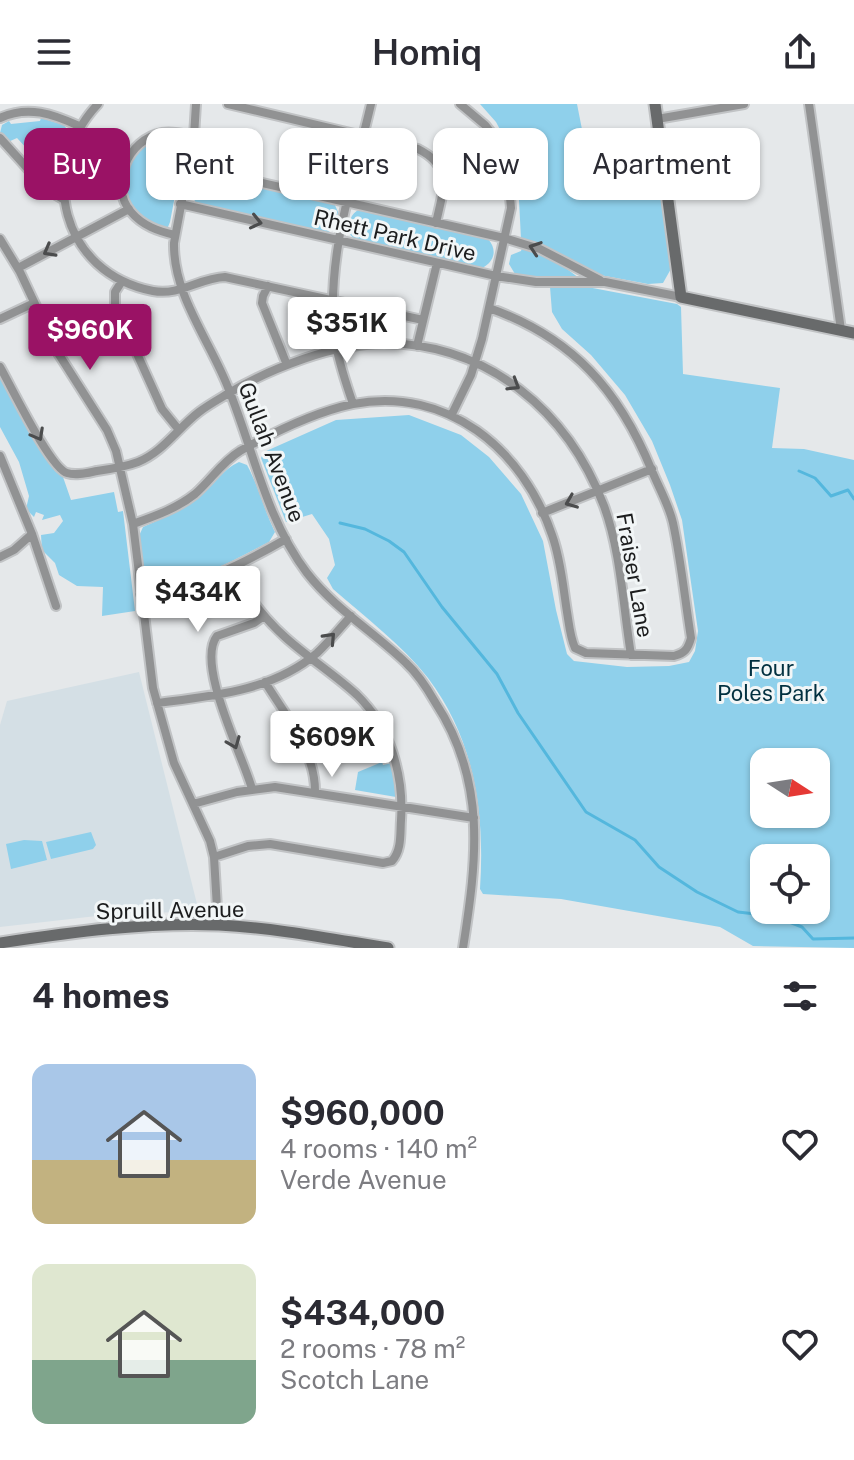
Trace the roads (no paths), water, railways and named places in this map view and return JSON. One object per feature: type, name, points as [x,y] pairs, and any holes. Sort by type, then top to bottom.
[{"type":"street","points":[[0,118],[23,112],[40,112],[79,126],[98,104]]},
{"type":"street","name":"Gullah Avenue","points":[[194,128],[196,104]]},
{"type":"street","points":[[228,104],[329,128]]},
{"type":"street","points":[[365,128],[371,104]]},
{"type":"street","points":[[452,414],[474,363],[511,208],[507,165],[497,140],[460,104]]},
{"type":"street","points":[[655,104],[681,297],[854,333]]},
{"type":"street","points":[[657,119],[744,104]]},
{"type":"street","points":[[809,104],[841,330]]},
{"type":"street","points":[[0,138],[24,165]]},
{"type":"street","points":[[146,141],[137,146],[128,158],[121,184],[124,200],[141,222],[155,230],[175,235]]},
{"type":"street","points":[[417,149],[431,155],[443,173],[436,223]]},
{"type":"street","name":"Rhett Park Drive","points":[[263,183],[504,238],[540,249],[605,282]]},
{"type":"street","points":[[63,200],[76,235],[91,258],[122,281],[161,292],[183,290],[217,277],[326,297],[332,301],[423,320]]},
{"type":"street","name":"Gullah Avenue","points":[[181,200],[174,261],[183,290],[230,392],[268,503],[286,539],[308,574],[328,597],[409,665],[448,722],[461,754],[472,790],[476,855],[463,948]]},
{"type":"street","points":[[349,200],[338,241],[332,301],[337,351],[353,404]]},
{"type":"street","name":"Rhett Park Drive","points":[[180,204],[496,276],[536,282],[605,282],[681,297]]},
{"type":"street","points":[[18,268],[129,209]]},
{"type":"street","points":[[0,239],[18,268],[58,353],[107,430],[120,468],[133,524],[157,703],[174,763],[214,857],[218,925]]},
{"type":"street","points":[[417,346],[437,263]]},
{"type":"street","points":[[122,281],[115,292],[115,305],[162,409],[179,430]]},
{"type":"street","points":[[268,286],[263,296],[264,312],[287,365]]},
{"type":"street","points":[[0,319],[34,303]]},
{"type":"street","points":[[133,524],[182,503],[197,492],[228,459],[249,446],[325,412],[353,404],[391,402],[452,414],[498,446],[516,467],[552,532],[575,648],[586,653],[682,654],[691,638],[672,520],[637,433],[586,365],[553,339],[489,308]]},
{"type":"street","name":"Fraiser Lane","points":[[0,367],[55,466],[75,475],[120,468],[148,457],[199,411],[230,392],[287,365],[382,343],[417,346],[474,363],[519,387],[538,402],[573,444],[609,522],[631,655]]},
{"type":"street","points":[[0,456],[32,534],[56,606]]},
{"type":"street","points":[[542,513],[652,469]]},
{"type":"street","points":[[0,557],[14,550],[32,534]]},
{"type":"street","points":[[141,594],[188,586],[232,569],[286,539]]},
{"type":"street","points":[[214,857],[248,846],[270,844],[383,863],[392,861],[399,850],[402,806],[393,753],[376,719],[356,695],[264,616],[248,597],[232,569]]},
{"type":"street","points":[[252,789],[228,727],[211,654],[213,640],[217,636],[254,623],[264,616]]},
{"type":"street","points":[[157,703],[219,695],[265,682],[310,658],[351,616]]},
{"type":"street","points":[[265,682],[302,742],[313,769],[315,793]]},
{"type":"street","points":[[193,804],[252,789],[275,787],[474,818]]},
{"type":"street","name":"Spruill Avenue","points":[[0,943],[71,932],[218,925],[388,948]]},
{"type":"waterway","points":[[799,471],[815,478],[831,496],[848,490],[854,499]]},
{"type":"waterway","points":[[340,523],[365,529],[404,552],[442,607],[497,674],[518,713],[586,812],[635,840],[659,867],[697,892],[738,912],[774,916],[802,927],[813,939],[854,938]]},
{"type":"park label","name":"Four Poles Park","points":[[771,680]]}]
